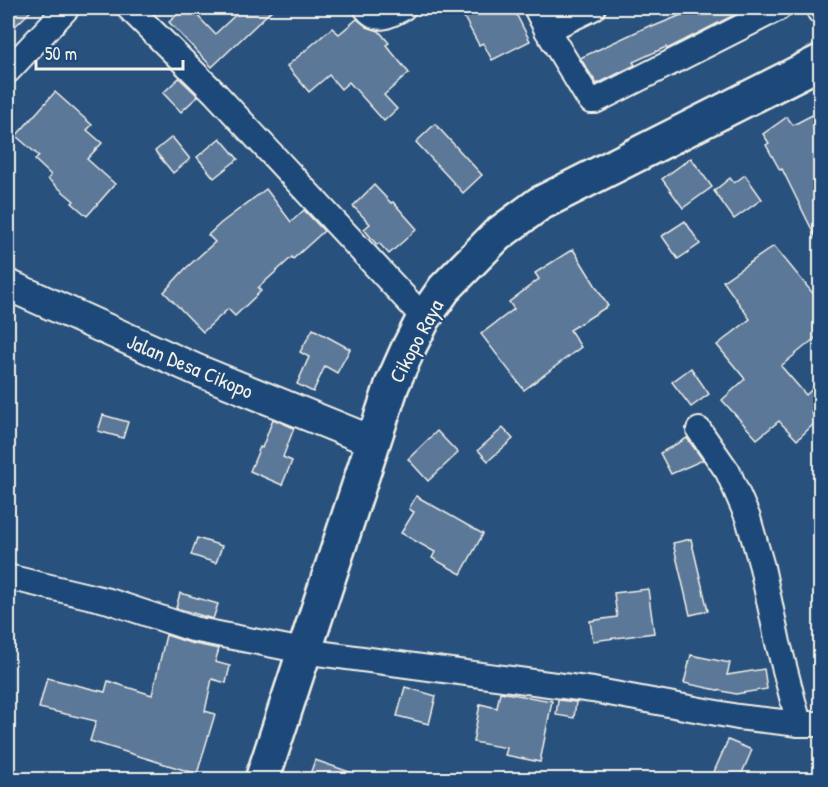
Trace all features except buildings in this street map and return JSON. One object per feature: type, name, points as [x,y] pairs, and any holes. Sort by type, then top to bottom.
[{"type":"highway","name":"Cikopo Raya","points":[[262,780],[392,385],[424,318],[444,290],[471,260],[515,220],[539,204],[820,62]]},
{"type":"main road","name":"Jalan Desa Cikopo","points":[[8,285],[197,370],[374,442]]},
{"type":"street","points":[[8,71],[67,8]]},
{"type":"street","points":[[129,8],[215,93],[424,318]]},
{"type":"street","points":[[366,8],[374,16],[382,18],[403,8]]},
{"type":"street","points":[[536,8],[587,96],[595,101],[779,8]]},
{"type":"street","points":[[547,30],[593,8]]},
{"type":"street","points":[[818,8],[820,12]]},
{"type":"street","points":[[8,578],[110,601],[193,629],[303,651],[593,690],[738,717],[810,724],[778,643],[762,567],[748,518],[728,472],[699,430]]}]
